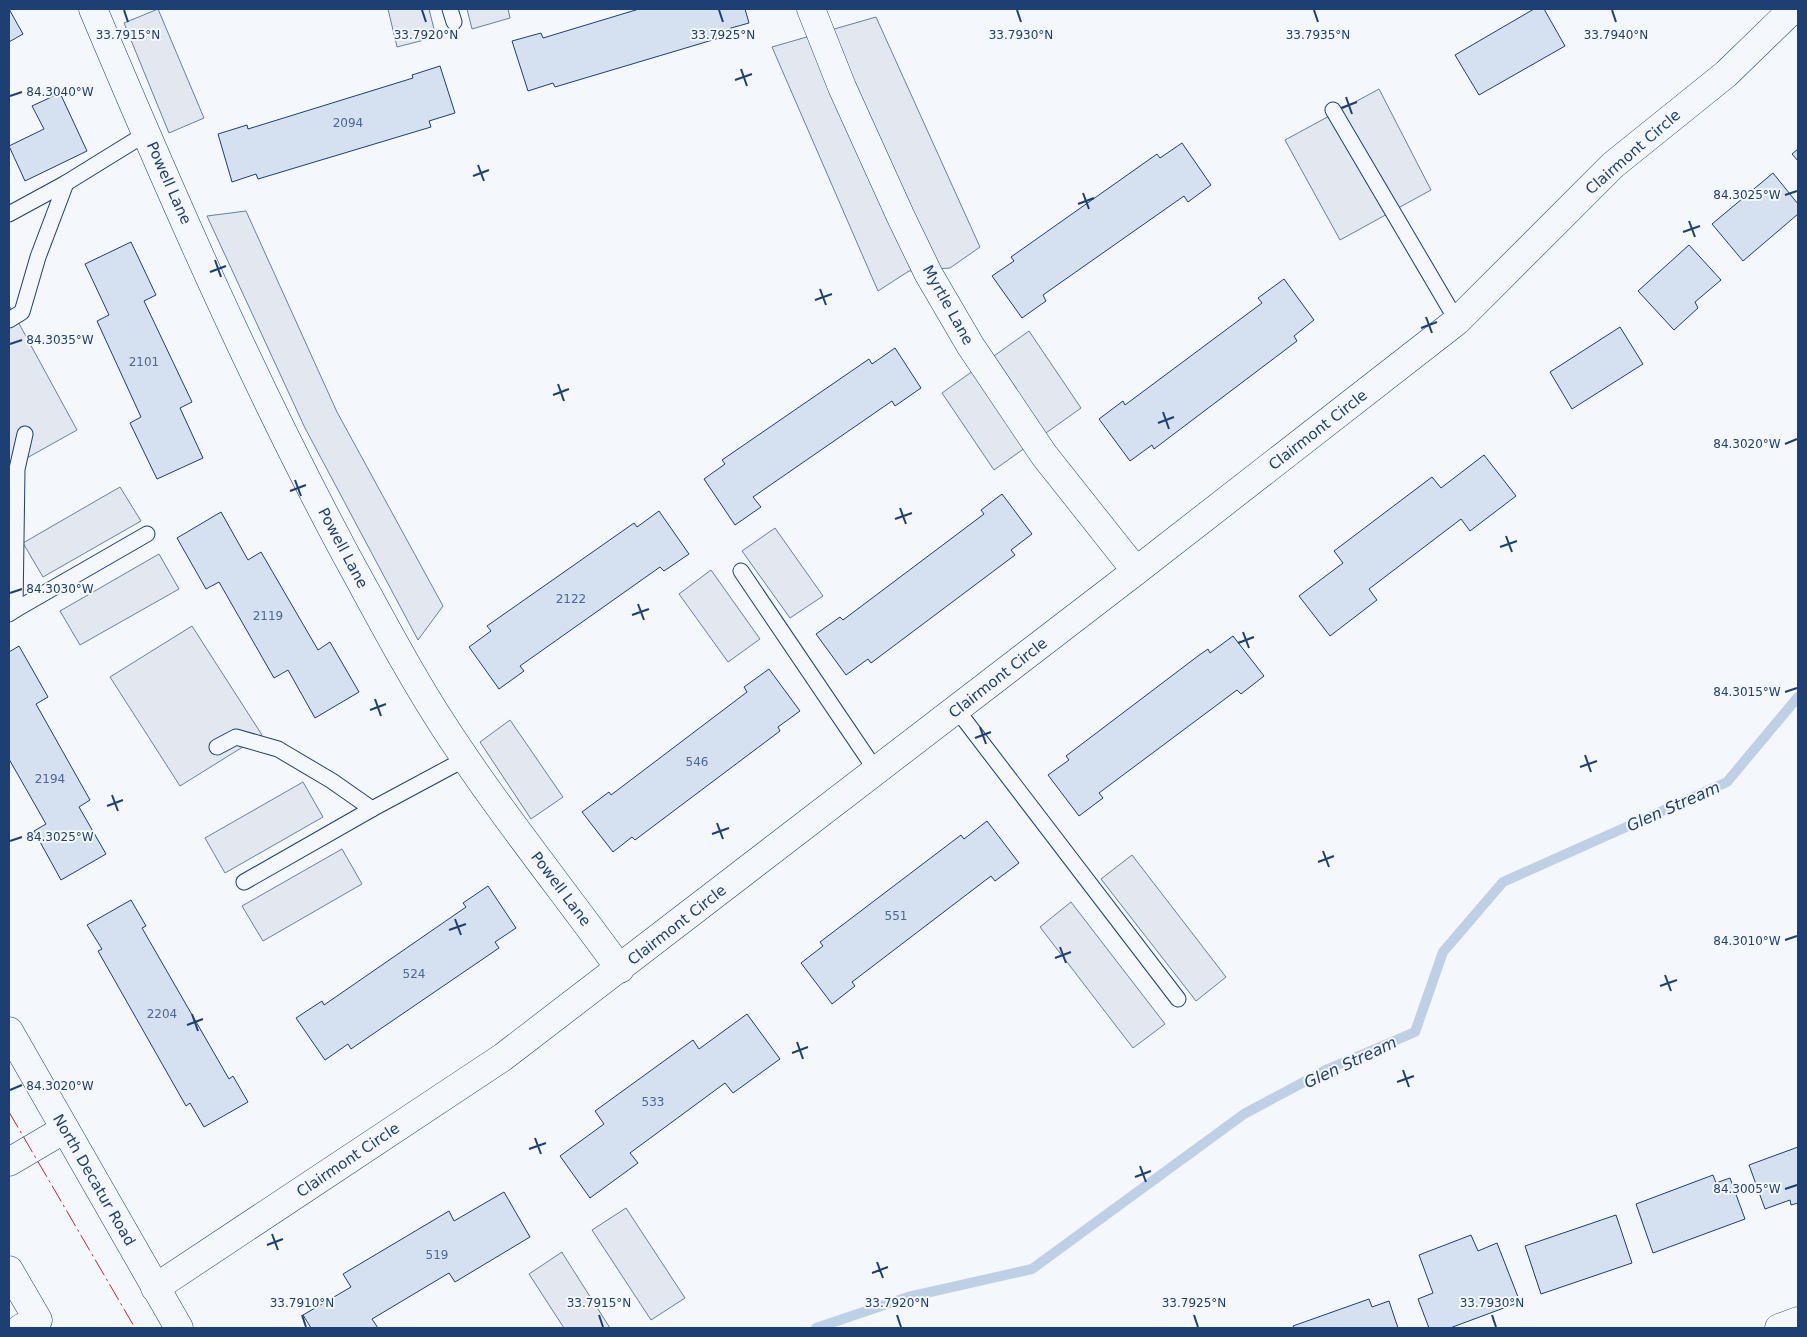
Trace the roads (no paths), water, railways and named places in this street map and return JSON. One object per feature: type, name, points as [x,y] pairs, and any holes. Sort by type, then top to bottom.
[{"type":"street","name":"Powell Lane","points":[[93,9],[250,364],[313,492],[387,630],[445,727],[523,839],[620,969]]},
{"type":"street","name":"Myrtle Lane","points":[[811,9],[842,87],[928,273],[970,345],[1044,455],[1136,571]]},
{"type":"street","name":"Clairmont Circle","points":[[155,1288],[503,1057],[877,772],[1457,321],[1613,165],[1726,74],[1794,9]]},
{"type":"street","name":"North Decatur Road","points":[[9,1031],[178,1328]]},
{"type":"street","points":[[9,1162],[65,1129]]},
{"type":"street","points":[[9,1270],[38,1320],[21,1328]]},
{"type":"street","points":[[1779,1328],[1798,1321]]},
{"type":"lane","points":[[1333,110],[1457,321]]},
{"type":"lane","points":[[9,214],[66,183],[147,133]]},
{"type":"lane","points":[[9,320],[22,312],[38,257],[66,183]]},
{"type":"lane","points":[[12,612],[17,469],[25,434]]},
{"type":"lane","points":[[12,612],[147,534]]},
{"type":"lane","points":[[741,571],[877,772]]},
{"type":"lane","points":[[957,710],[1178,999]]},
{"type":"lane","points":[[217,747],[236,737],[278,749],[332,780],[372,809]]},
{"type":"lane","points":[[244,882],[372,809],[467,758]]},
{"type":"waterway","name":"Glen Stream","points":[[816,1328],[908,1297],[1032,1269],[1244,1114],[1328,1069],[1415,1032],[1443,952],[1503,882],[1727,782],[1798,697]]}]
